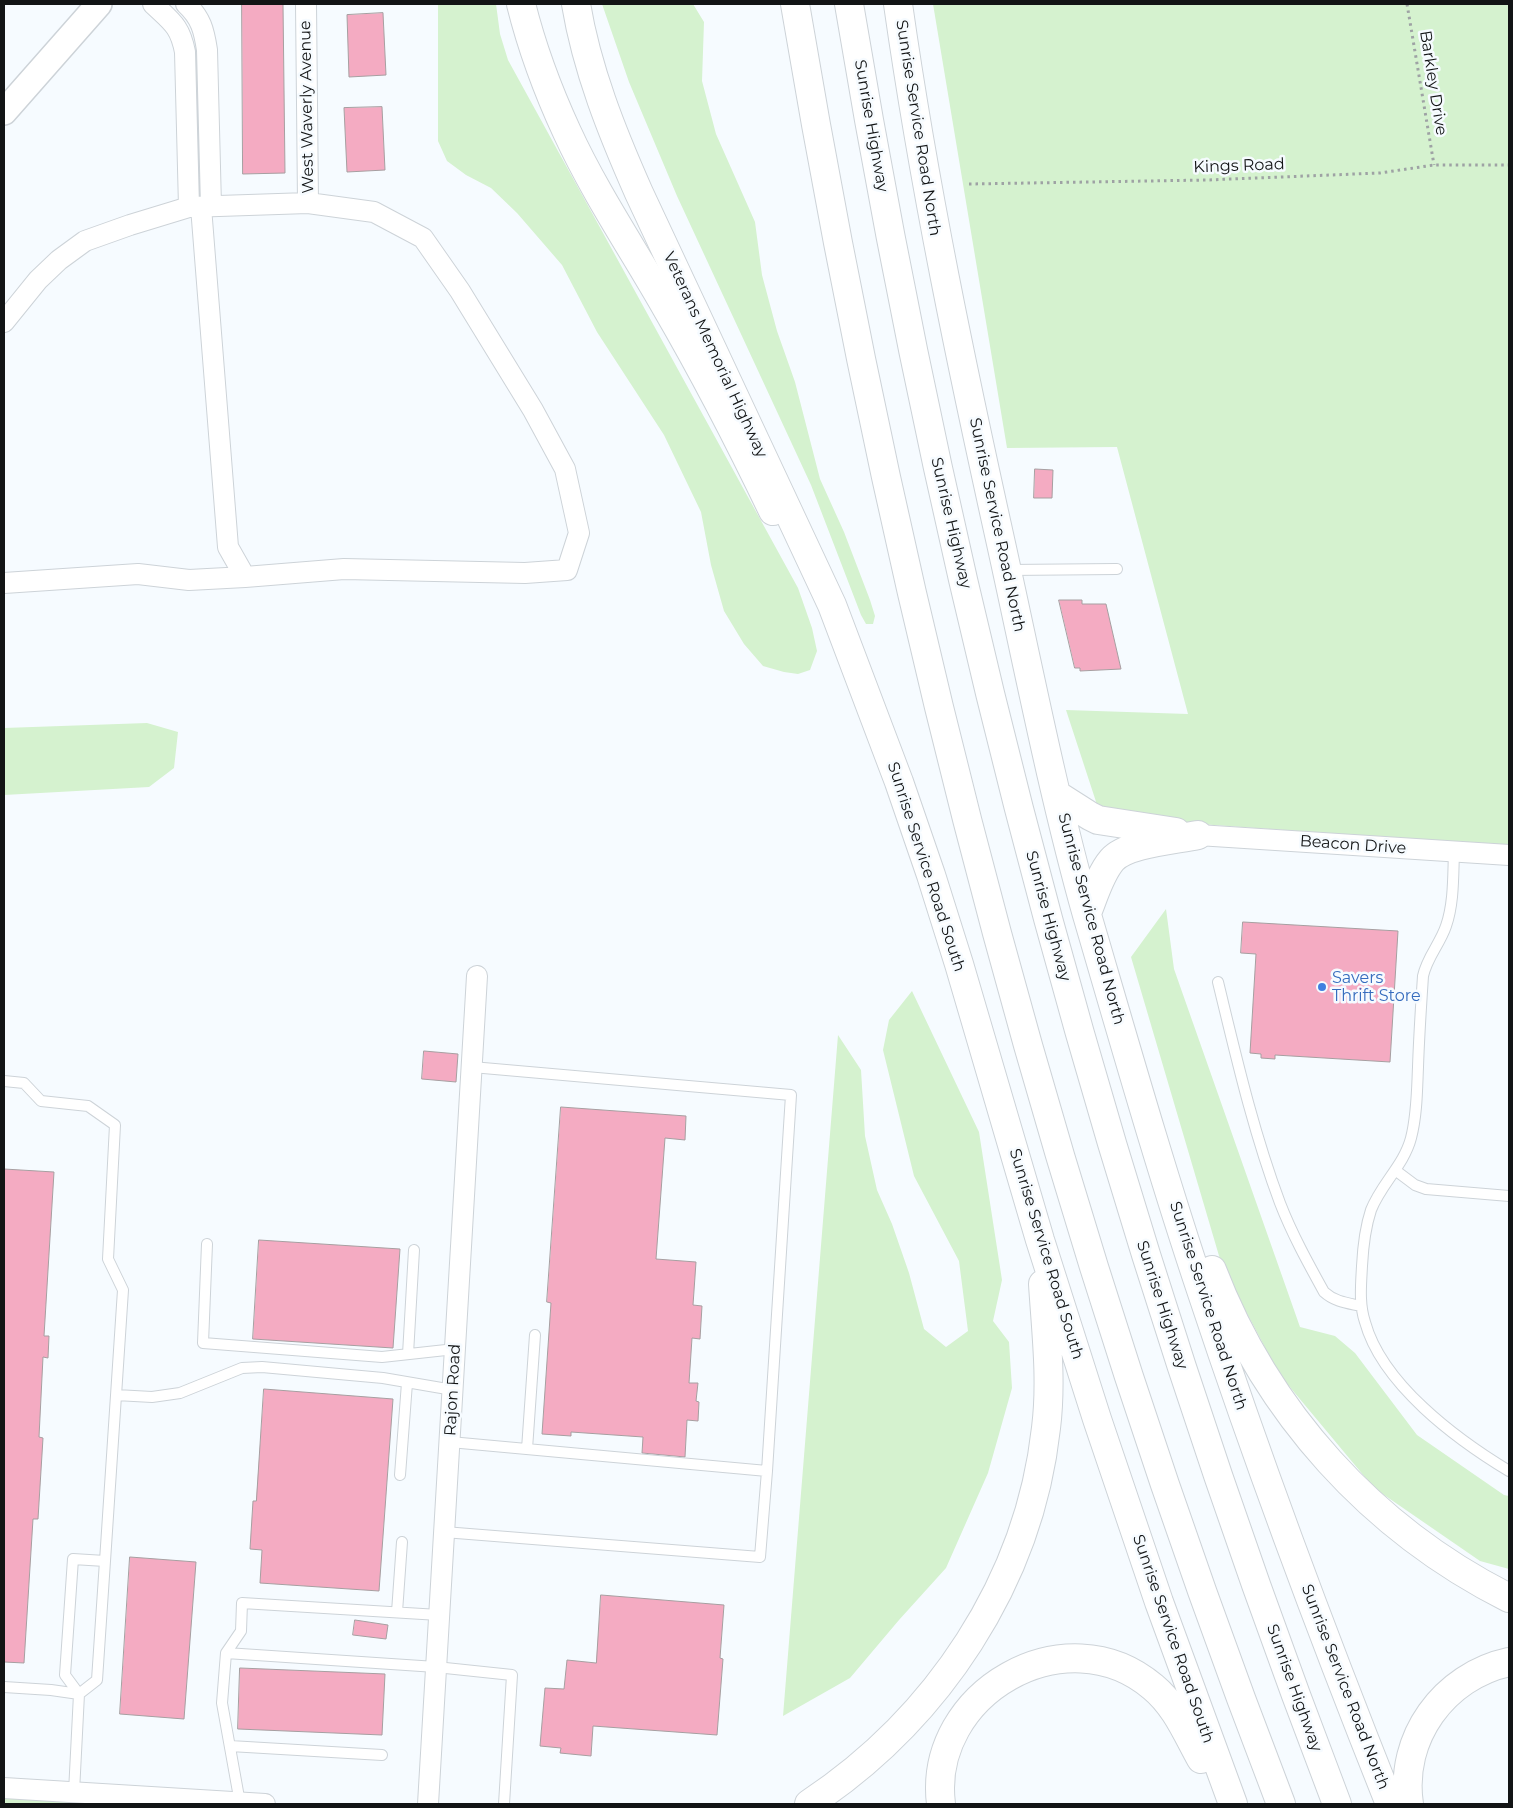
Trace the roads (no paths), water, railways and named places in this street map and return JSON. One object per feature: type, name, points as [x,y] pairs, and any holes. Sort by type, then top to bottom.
[{"type":"main road","points":[[521,4],[552,98],[568,134],[607,206],[714,392],[763,489],[820,610],[868,702]]},
{"type":"main road","name":"Veterans Memorial Highway","points":[[576,4],[592,75],[613,134],[832,605],[868,702]]},
{"type":"main road","points":[[795,4],[832,210],[879,447],[935,691],[998,937],[1068,1180],[1132,1384],[1221,1642],[1281,1804]]},
{"type":"main road","name":"Sunrise Highway","points":[[849,4],[879,176],[924,405],[980,653],[1041,892],[1112,1144],[1189,1388],[1269,1620],[1337,1804]]},
{"type":"main road","name":"Sunrise Service Road North","points":[[898,4],[928,196],[966,387],[1057,795],[1087,913],[1172,1200],[1232,1382],[1331,1656],[1390,1804]]},
{"type":"main road","name":"Sunrise Service Road South","points":[[868,702],[899,782],[931,875],[1040,1240],[1156,1592],[1232,1804]]},
{"type":"main road","points":[[1057,795],[1098,820],[1198,836]]},
{"type":"main road","points":[[1087,913],[1107,867],[1113,858],[1132,848],[1198,836]]},
{"type":"main road","points":[[1120,1024],[1161,1115],[1198,1230],[1223,1298],[1252,1354],[1278,1395],[1314,1445],[1362,1496],[1416,1542],[1448,1564],[1509,1598]]},
{"type":"main road","points":[[809,1804],[856,1769],[885,1744],[931,1695],[974,1636],[1007,1572],[1031,1503],[1046,1429],[1048,1357],[1040,1240]]},
{"type":"main road","points":[[941,1804],[939,1792],[940,1774],[945,1753],[962,1719],[974,1703],[988,1690],[1019,1670],[1042,1662],[1075,1659],[1117,1666],[1152,1686],[1177,1714],[1226,1804]]},
{"type":"main road","points":[[1409,1804],[1408,1785],[1411,1758],[1425,1722],[1435,1706],[1466,1679],[1483,1670],[1509,1662]]},
{"type":"street","points":[[4,112],[99,4]]},
{"type":"street","points":[[153,4],[176,25],[182,35],[185,52],[200,207],[228,548],[244,577]]},
{"type":"street","points":[[186,4],[194,11],[203,27],[207,50],[200,207]]},
{"type":"street","name":"West Waverly Avenue","points":[[4,322],[38,280],[59,260],[85,241],[130,224],[200,207],[308,203],[306,4]]},
{"type":"street","points":[[4,583],[138,574],[189,580],[344,569],[525,573],[566,570],[580,533],[565,469],[460,290],[422,238],[374,212],[308,203]]},
{"type":"street","name":"Beacon Drive","points":[[1198,836],[1509,855]]},
{"type":"street","name":"Rajon Road","points":[[428,1804],[477,976]]},
{"type":"street","points":[[4,1788],[265,1804]]},
{"type":"lane","points":[[1007,570],[1118,570]]},
{"type":"lane","points":[[1454,852],[1449,916],[1440,940],[1428,959],[1423,976],[1412,1136],[1407,1150],[1371,1210],[1363,1253],[1362,1306],[1369,1335],[1399,1381],[1428,1412],[1451,1432],[1509,1470]]},
{"type":"lane","points":[[1218,982],[1244,1087],[1280,1204],[1324,1292],[1338,1301],[1362,1306]]},
{"type":"lane","points":[[444,1532],[760,1557],[791,1095],[472,1067]]},
{"type":"lane","points":[[4,1081],[24,1083],[41,1101],[88,1106],[115,1125],[108,1259],[123,1290],[97,1680],[79,1694],[4,1687]]},
{"type":"lane","points":[[1395,1170],[1426,1189],[1509,1196]]},
{"type":"lane","points":[[207,1244],[203,1343],[382,1356],[455,1349]]},
{"type":"lane","points":[[408,1354],[414,1250]]},
{"type":"lane","points":[[527,1449],[535,1335]]},
{"type":"lane","points":[[116,1396],[152,1397],[180,1393],[225,1373],[242,1368],[383,1378],[453,1390]]},
{"type":"lane","points":[[400,1475],[406,1383]]},
{"type":"lane","points":[[450,1442],[767,1471]]},
{"type":"lane","points":[[397,1612],[402,1542]]},
{"type":"lane","points":[[74,1792],[79,1694],[65,1675],[73,1559],[105,1561]]},
{"type":"lane","points":[[240,1803],[222,1703],[226,1654],[242,1631],[242,1603],[439,1615]]},
{"type":"lane","points":[[226,1654],[436,1667],[512,1675],[504,1804]]},
{"type":"lane","points":[[230,1746],[382,1755]]},
{"type":"place","name":"Savers Thrift Store","points":[[1322,987]]}]
